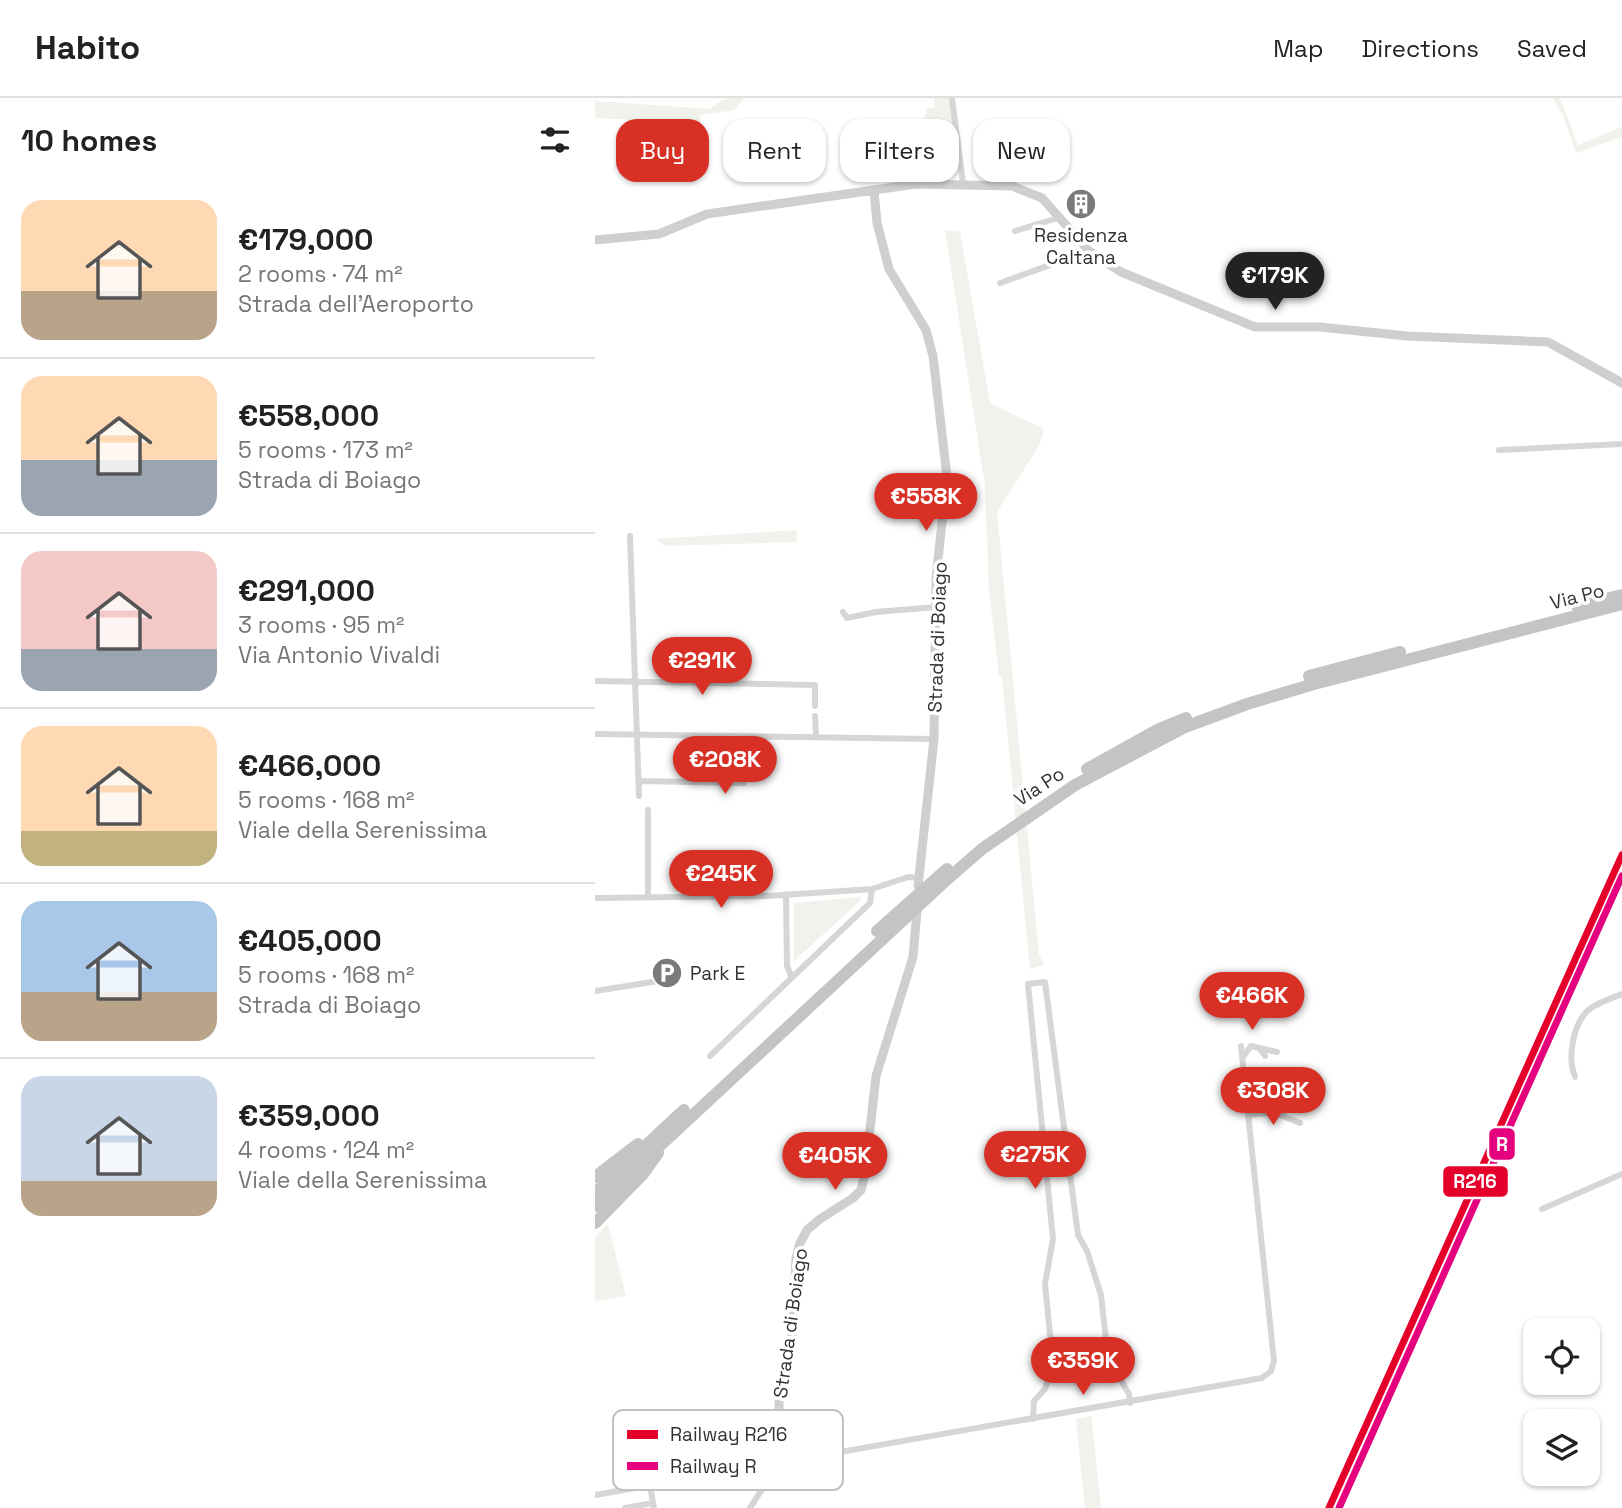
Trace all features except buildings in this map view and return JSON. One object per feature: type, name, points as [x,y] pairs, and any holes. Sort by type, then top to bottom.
[{"type":"highway","name":"Via Po","points":[[595,1206],[674,1125],[915,895],[970,849],[1109,755],[1159,729],[1249,694],[1360,662],[1622,595]]},
{"type":"highway","name":"Via Po","points":[[595,1193],[982,849],[1085,779],[1185,727],[1247,704],[1622,604]]},
{"type":"highway","points":[[595,1177],[674,1125]]},
{"type":"highway","points":[[595,1223],[643,1174],[674,1125]]},
{"type":"street","points":[[952,98],[963,183]]},
{"type":"street","points":[[595,240],[659,234],[707,214],[916,184],[963,183],[1027,190],[1042,198],[1089,251],[1121,272],[1255,327],[1319,327],[1407,336],[1548,342],[1622,383]]},
{"type":"street","name":"Strada di Boiago","points":[[874,191],[877,223],[889,269],[926,330],[933,356],[947,477],[936,578],[934,739],[919,882]]},
{"type":"street","points":[[1015,231],[1058,218]]},
{"type":"street","points":[[1000,283],[1089,251]]},
{"type":"street","points":[[1499,450],[1622,444]]},
{"type":"street","points":[[630,536],[639,796]]},
{"type":"street","points":[[843,612],[848,618],[856,618],[876,612],[937,607]]},
{"type":"street","points":[[595,681],[815,685],[815,706]]},
{"type":"street","points":[[815,716],[815,737]]},
{"type":"street","points":[[595,734],[934,739]]},
{"type":"street","points":[[639,782],[744,783],[743,737]]},
{"type":"street","points":[[648,810],[648,897]]},
{"type":"street","points":[[595,898],[786,894],[873,889],[908,877],[919,882]]},
{"type":"street","points":[[710,1056],[870,903],[873,889]]},
{"type":"street","points":[[786,894],[787,966],[792,978]]},
{"type":"street","name":"Strada di Boiago","points":[[779,1410],[779,1396],[792,1335],[796,1258],[800,1242],[807,1230],[861,1190],[876,1076],[913,957],[917,911]]},
{"type":"street","points":[[595,991],[671,979]]},
{"type":"street","points":[[1033,1419],[1034,1401],[1045,1389],[1053,1365],[1045,1284],[1053,1239],[1028,984],[1045,982],[1077,1236],[1087,1251],[1101,1295],[1108,1358],[1129,1394],[1130,1403]]},
{"type":"street","points":[[1575,1077],[1570,1061],[1582,1018],[1589,1009],[1622,993]]},
{"type":"street","points":[[843,1452],[1246,1383],[1262,1378],[1271,1371],[1273,1342],[1241,1046]]},
{"type":"street","points":[[1243,1057],[1251,1046],[1276,1052]]},
{"type":"street","points":[[1259,1048],[1265,1056]]},
{"type":"street","points":[[1248,1115],[1273,1112],[1300,1123]]},
{"type":"street","points":[[1542,1209],[1622,1174]]},
{"type":"street","points":[[595,1495],[626,1490]]},
{"type":"street","name":"Strada di Boiago","points":[[750,1508],[763,1490]]},
{"type":"street","points":[[625,1508],[653,1505]]},
{"type":"shaded area","points":[[726,98],[745,98],[734,110],[700,115],[700,119],[595,118],[595,101],[709,109]]},
{"type":"shaded area","points":[[934,98],[950,98],[952,119],[924,119],[927,109],[935,108]]},
{"type":"shaded area","points":[[1553,98],[1560,98],[1578,145],[1622,127],[1622,137],[1576,153],[1564,118]]},
{"type":"shaded area","points":[[945,230],[960,232],[990,403],[1044,429],[1040,444],[997,512],[1039,955],[1045,965],[1030,969],[1002,677],[999,676],[989,589],[985,486]]},
{"type":"shaded area","points":[[797,530],[797,542],[664,546],[656,539]]},
{"type":"shaded area","points":[[860,897],[861,900],[794,961],[794,903]]},
{"type":"shaded area","points":[[608,1224],[626,1296],[595,1301],[595,1237]]},
{"type":"shaded area","points":[[1091,1416],[1101,1508],[1085,1508],[1076,1419]]},
{"type":"rail line","name":"R216","points":[[1329,1508],[1622,855]]},
{"type":"rail line","name":"R","points":[[1339,1508],[1622,876]]},
{"type":"place","name":"Residenza Caltana","points":[[1081,204]]},
{"type":"place","name":"Park E","points":[[667,973]]}]
